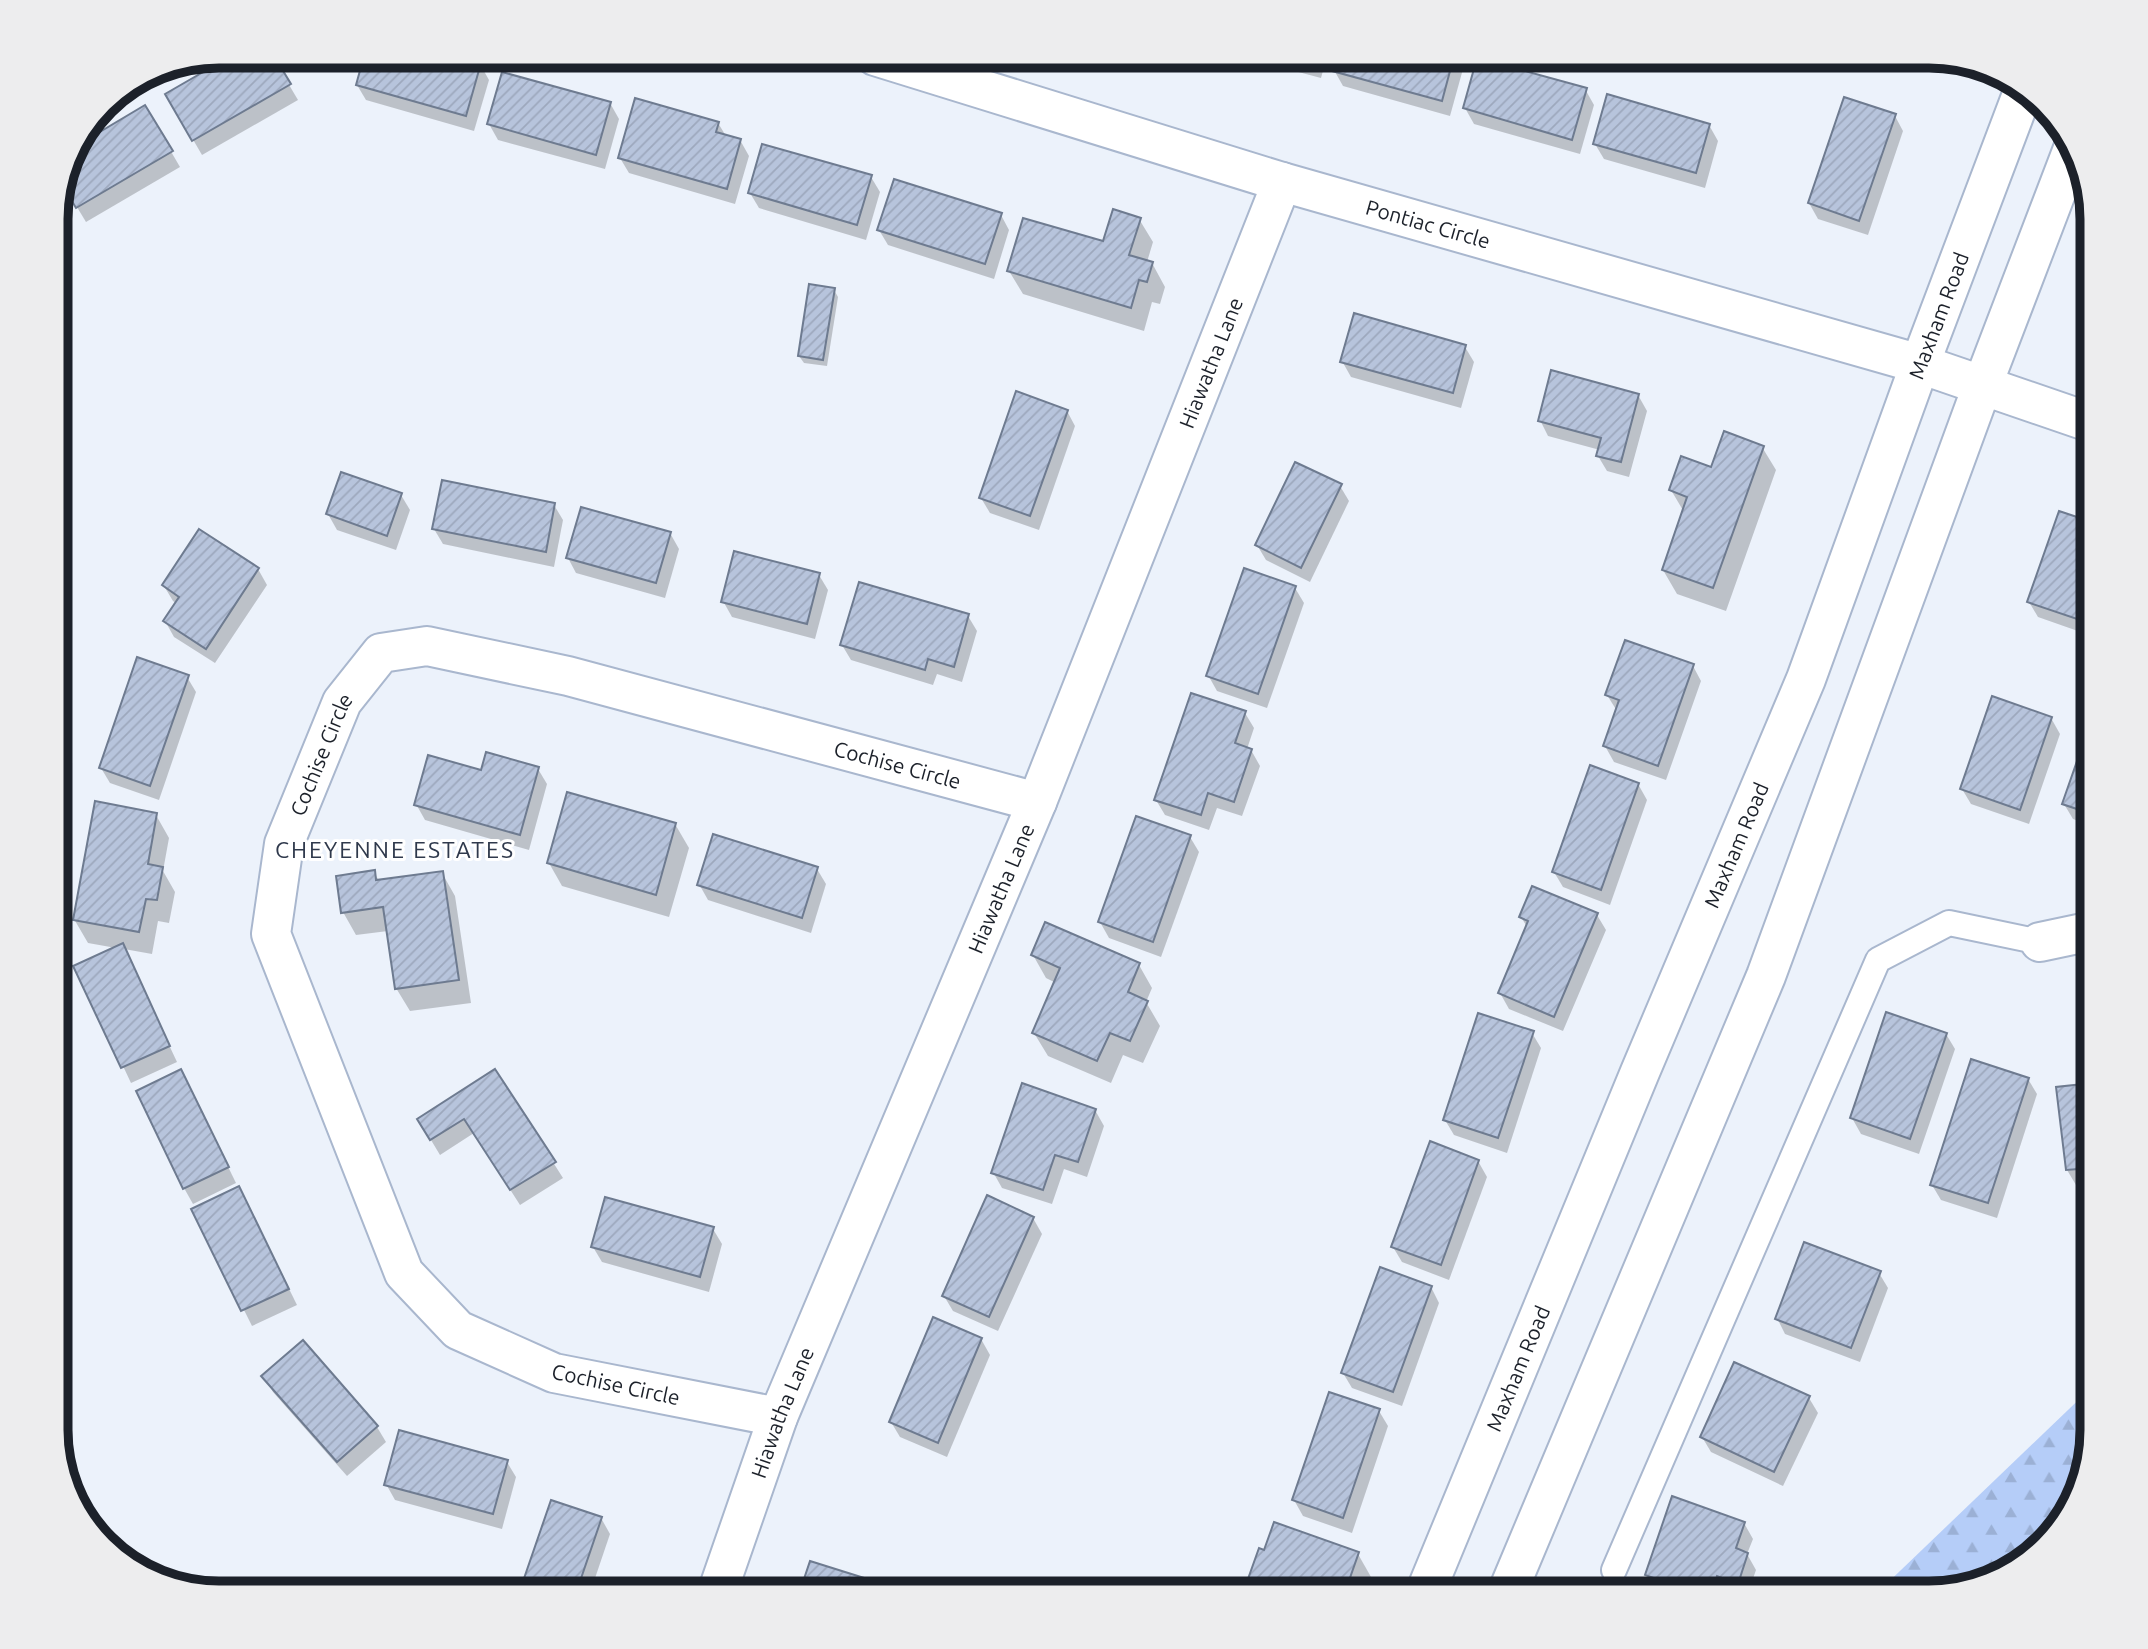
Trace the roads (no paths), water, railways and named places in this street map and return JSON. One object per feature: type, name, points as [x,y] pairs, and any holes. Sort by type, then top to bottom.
[{"type":"street","name":"Pontiac Circle","points":[[914,68],[1282,182],[1920,364],[2080,419]]},
{"type":"street","name":"Maxham Road","points":[[1430,1581],[1805,678],[2020,99]]},
{"type":"street","points":[[1512,1581],[1766,976],[1983,384],[2068,162]]},
{"type":"street","name":"Hiawatha Lane","points":[[720,1581],[778,1417],[1037,802],[1282,182]]},
{"type":"street","name":"Cochise Circle","points":[[778,1417],[554,1373],[457,1330],[404,1273],[271,934],[284,844],[342,702],[381,653],[427,646],[568,676],[1037,802]]},
{"type":"street","points":[[2040,942],[2080,934]]},
{"type":"lane","points":[[1614,1570],[1878,960],[1948,923],[2040,942]]},
{"type":"district","name":"CHEYENNE ESTATES","points":[[395,849]]}]
